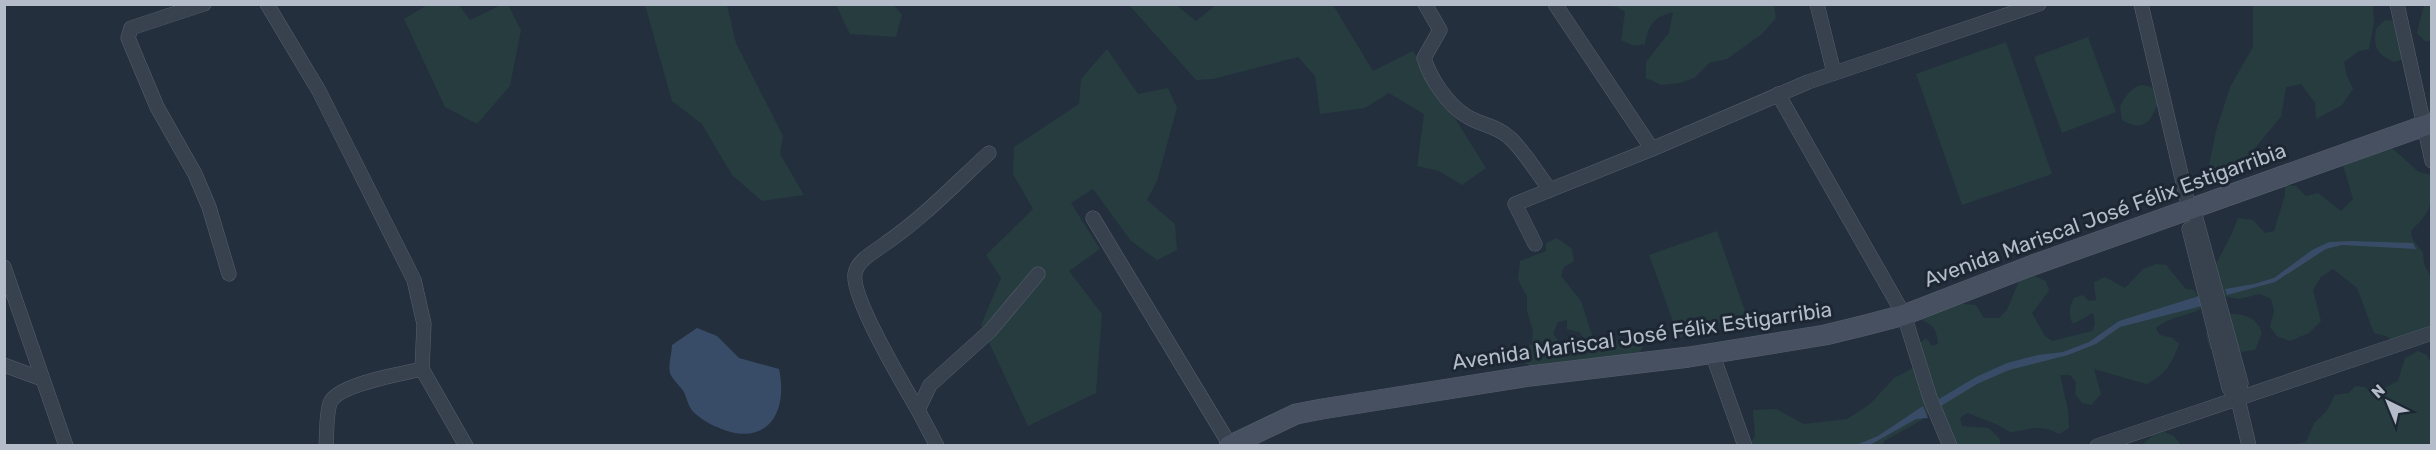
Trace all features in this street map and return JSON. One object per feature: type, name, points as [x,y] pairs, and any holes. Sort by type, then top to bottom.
[{"type":"main road","name":"Avenida Mariscal José Félix Estigarribia","points":[[1229,445],[1296,414],[1530,376],[1712,353],[1825,335],[1904,315],[2189,208],[2427,124]]},
{"type":"street","points":[[204,4],[131,28],[128,38],[157,107],[209,207],[229,274]]},
{"type":"street","points":[[267,4],[319,91],[414,280],[423,324],[422,369],[466,446]]},
{"type":"street","points":[[1425,4],[1440,30],[1424,58],[1426,66],[1443,92],[1454,108],[1468,118],[1491,126],[1509,137],[1550,190]]},
{"type":"street","points":[[1555,4],[1652,149]]},
{"type":"street","points":[[1817,4],[1834,74]]},
{"type":"street","points":[[1535,244],[1515,204],[1652,149],[1778,94],[2039,4]]},
{"type":"street","points":[[2141,4],[2189,208],[2187,218],[2213,304],[2241,384],[2238,399],[2249,446]]},
{"type":"street","points":[[2397,4],[2427,124],[2432,161]]},
{"type":"street","points":[[1778,94],[1904,315],[1930,398],[1950,446]]},
{"type":"street","points":[[936,446],[888,358],[856,286],[855,271],[859,263],[891,240],[989,153]]},
{"type":"street","points":[[1093,219],[1229,445]]},
{"type":"street","points":[[4,267],[66,446]]},
{"type":"street","points":[[918,410],[930,385],[990,331],[1038,274]]},
{"type":"street","points":[[2097,446],[2432,333]]},
{"type":"street","points":[[1712,353],[1745,446]]},
{"type":"street","points":[[4,365],[42,379]]},
{"type":"street","points":[[326,446],[331,402],[337,395],[351,387],[422,369]]},
{"type":"green space","points":[[429,4],[459,5],[470,20],[501,5],[508,5],[521,30],[510,86],[477,124],[445,107],[404,19]]},
{"type":"green space","points":[[645,5],[727,5],[736,43],[783,136],[780,154],[804,195],[762,201],[732,175],[702,124],[672,101]]},
{"type":"green space","points":[[836,5],[894,5],[902,15],[896,37],[850,34]]},
{"type":"green space","points":[[1129,5],[1176,5],[1196,21],[1216,5],[1333,5],[1373,71],[1413,51],[1486,168],[1462,185],[1439,171],[1417,166],[1424,114],[1389,93],[1365,108],[1320,114],[1315,76],[1298,57],[1213,79],[1196,80]]},
{"type":"green space","points":[[1599,5],[1774,5],[1776,18],[1762,34],[1727,59],[1709,63],[1694,78],[1680,83],[1661,85],[1646,78],[1646,62],[1669,33],[1673,12],[1661,16],[1653,23],[1645,44],[1634,46],[1621,40],[1625,12],[1617,7]]},
{"type":"green space","points":[[2253,5],[2373,5],[2374,23],[2369,49],[2359,51],[2344,62],[2353,89],[2342,105],[2316,119],[2315,103],[2301,84],[2286,87],[2281,117],[2231,176],[2208,170],[2216,131],[2230,87],[2253,47]]},
{"type":"green space","points":[[2424,5],[2431,5],[2431,40],[2426,42],[2417,33]]},
{"type":"green space","points":[[2385,20],[2397,21],[2404,59],[2394,62],[2380,53],[2376,46],[2376,29]]},
{"type":"green space","points":[[2088,37],[2116,112],[2062,133],[2034,57]]},
{"type":"green space","points":[[2006,42],[2052,174],[1962,205],[1916,74]]},
{"type":"green space","points":[[1107,49],[1138,94],[1168,88],[1177,108],[1157,181],[1147,200],[1175,224],[1177,250],[1157,260],[1131,241],[1093,189],[1071,203],[1100,249],[1069,271],[1102,314],[1096,393],[1028,426],[981,325],[1001,278],[986,255],[1033,209],[1013,174],[1014,147],[1079,104],[1081,79]]},
{"type":"green space","points":[[2142,85],[2151,87],[2160,97],[2151,117],[2143,125],[2137,126],[2122,120],[2120,106],[2132,90]]},
{"type":"green space","points":[[2375,148],[2393,149],[2419,172],[2431,175],[2430,206],[2424,217],[2411,231],[2412,238],[2423,253],[2424,264],[2431,277],[2431,337],[2396,344],[2386,336],[2374,333],[2357,288],[2333,269],[2321,277],[2313,290],[2321,321],[2309,333],[2290,341],[2277,336],[2270,327],[2274,311],[2271,299],[2260,294],[2239,299],[2217,295],[2211,274],[2238,218],[2253,220],[2265,233],[2274,231],[2285,195],[2285,185],[2296,186],[2306,196],[2318,193],[2341,211],[2353,199],[2343,165]]},
{"type":"green space","points":[[1717,231],[1746,314],[1679,338],[1649,255]]},
{"type":"green space","points":[[1557,238],[1572,249],[1574,261],[1564,267],[1561,276],[1581,301],[1594,341],[1584,339],[1579,332],[1567,329],[1567,320],[1558,322],[1553,334],[1561,344],[1568,348],[1604,341],[1639,339],[1644,346],[1639,354],[1534,369],[1524,362],[1526,348],[1532,344],[1533,331],[1527,311],[1527,297],[1518,279],[1520,261],[1546,251],[1546,243]]},
{"type":"green space","points":[[2156,264],[2166,265],[2186,289],[2195,290],[2201,309],[2172,319],[2156,328],[2160,335],[2173,338],[2179,344],[2163,373],[2146,384],[2094,369],[2101,394],[2091,405],[2082,403],[2075,394],[2076,382],[2070,375],[2060,375],[2068,410],[2069,428],[2059,434],[2040,428],[2010,432],[1967,413],[1960,418],[1962,426],[1989,428],[1999,438],[2001,445],[1950,445],[1917,346],[1926,338],[1932,346],[1938,344],[1937,335],[1932,326],[1922,320],[1919,313],[1955,303],[1976,305],[1984,318],[1999,318],[2007,310],[2019,281],[2032,275],[2046,281],[2049,291],[2032,313],[2045,336],[2052,341],[2092,331],[2095,324],[2093,313],[2073,324],[2070,311],[2074,298],[2083,295],[2089,301],[2096,300],[2094,282],[2105,277],[2125,288],[2143,269]]},
{"type":"green space","points":[[2221,314],[2246,316],[2255,322],[2262,333],[2255,350],[2240,352],[2210,349],[2206,335],[2209,320]]},
{"type":"green space","points":[[2418,351],[2427,355],[2431,363],[2431,445],[2292,445],[2306,442],[2314,423],[2326,412],[2335,395],[2349,393],[2355,386],[2365,387],[2372,394],[2398,381],[2405,358]]},
{"type":"green space","points":[[1915,367],[1933,410],[1920,421],[1884,441],[1883,445],[1749,446],[1755,436],[1753,410],[1776,409],[1804,424],[1847,419],[1870,404],[1894,378]]},
{"type":"green space","points":[[2164,432],[2174,436],[2181,445],[2142,445],[2153,435]]},
{"type":"water","points":[[2329,242],[2413,243],[2416,249],[2342,245],[2326,249],[2275,282],[2227,295],[2225,289],[2274,278],[2312,250]]},
{"type":"water","points":[[2199,296],[2202,306],[2120,327],[2096,344],[2068,355],[2009,370],[1977,384],[1941,406],[1939,399],[1976,377],[2007,363],[2038,355],[2063,352],[2089,342],[2119,321]]},
{"type":"water","points":[[697,328],[717,336],[739,358],[779,369],[780,401],[770,424],[748,434],[734,433],[710,424],[691,409],[684,392],[671,375],[669,366],[672,345]]},
{"type":"water","points":[[1923,406],[1928,418],[1916,419],[1870,445],[1856,445],[1878,436]]}]
